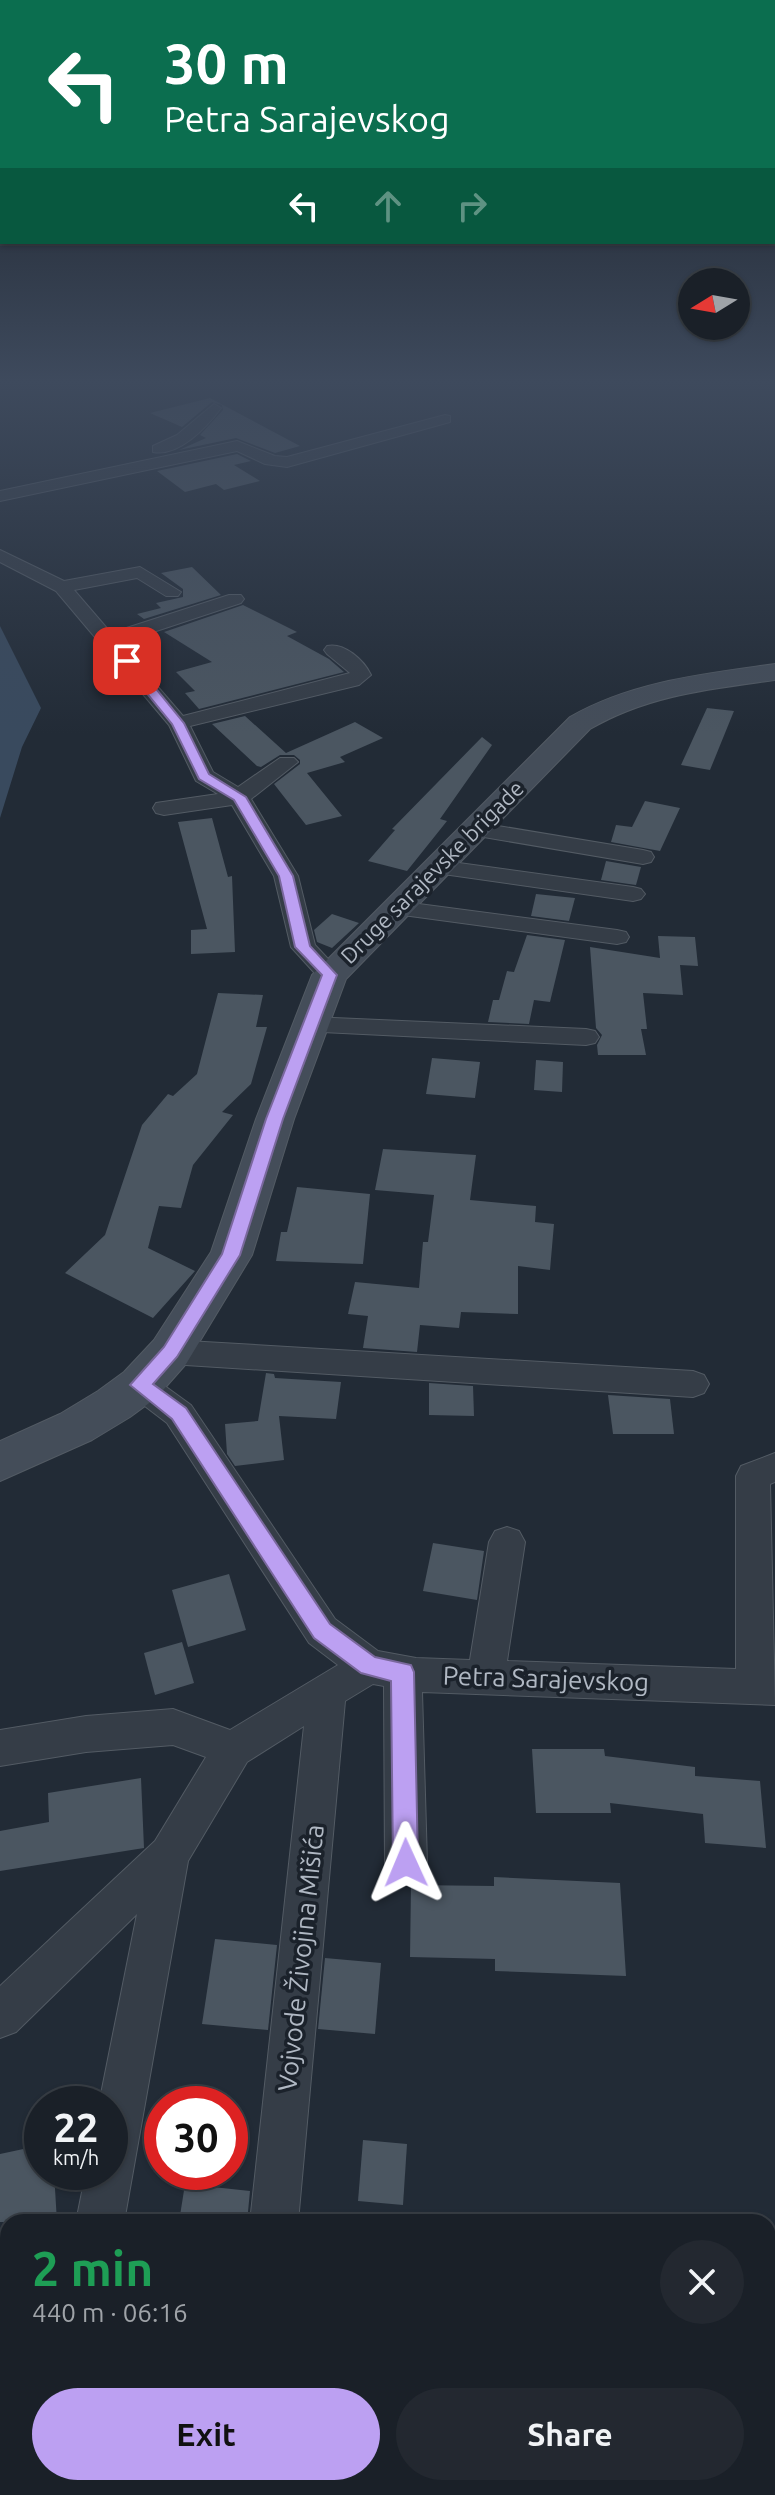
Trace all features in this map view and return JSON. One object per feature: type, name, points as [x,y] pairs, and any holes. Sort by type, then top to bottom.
[{"type":"main road","name":"Druge sarajevske brigade","points":[[0,1462],[76,1427],[140,1385],[170,1352],[231,1255],[275,1119],[330,975],[580,723],[602,709],[661,690],[775,672]]},
{"type":"street","points":[[0,555],[62,587],[178,723],[204,776],[239,797],[286,876],[303,947],[330,975]]},
{"type":"street","points":[[62,587],[140,572],[172,592]]},
{"type":"street","points":[[109,640],[235,599]]},
{"type":"street","points":[[178,723],[352,681],[361,675],[358,668],[334,650]]},
{"type":"street","points":[[164,808],[239,797],[287,762]]},
{"type":"street","points":[[474,829],[643,857]]},
{"type":"street","points":[[437,867],[633,894]]},
{"type":"street","points":[[396,908],[617,937]]},
{"type":"street","points":[[311,1025],[586,1037]]},
{"type":"street","points":[[170,1352],[693,1384]]},
{"type":"street","points":[[140,1385],[179,1414],[322,1631],[386,1669]]},
{"type":"street","name":"Petra Sarajevskog","points":[[386,1669],[486,1677],[765,1687],[753,1476],[775,1467]]},
{"type":"street","points":[[486,1677],[507,1542]]},
{"type":"street","points":[[0,2016],[169,1855],[233,1749],[327,1694],[386,1669]]},
{"type":"street","points":[[386,1669],[406,1863]]},
{"type":"street","name":"Vojvode Živojina Mišića","points":[[275,2214],[327,1694]]},
{"type":"street","points":[[0,1748],[86,1734],[173,1727],[233,1749]]},
{"type":"street","points":[[126,2086],[169,1855]]},
{"type":"street","points":[[102,2214],[106,2190]]},
{"type":"water","points":[[0,626],[41,708],[22,747],[0,818]]},
{"type":"building","points":[[192,567],[221,595],[144,619],[137,614],[161,608],[156,603],[183,597],[183,589],[161,573]]},
{"type":"building","points":[[243,605],[297,632],[287,636],[329,659],[344,672],[199,709],[185,693],[195,691],[176,672],[212,662],[164,632]]},
{"type":"building","points":[[707,708],[734,711],[710,770],[681,765]]},
{"type":"building","points":[[245,716],[286,753],[355,722],[383,738],[340,757],[345,762],[307,773],[342,816],[306,825],[274,784],[300,764],[300,760],[294,755],[280,755],[261,767],[257,766],[212,724]]},
{"type":"building","points":[[482,737],[492,745],[440,819],[447,821],[407,871],[368,861],[395,830],[392,829]]},
{"type":"building","points":[[645,801],[680,808],[660,851],[611,842],[616,825],[632,827]]},
{"type":"building","points":[[212,818],[228,877],[232,876],[235,952],[191,954],[191,930],[207,929],[178,822]]},
{"type":"building","points":[[606,861],[641,867],[636,885],[601,880]]},
{"type":"building","points":[[536,894],[575,898],[569,921],[531,916]]},
{"type":"building","points":[[332,914],[359,923],[332,948],[317,942],[314,930]]},
{"type":"building","points":[[527,935],[565,940],[550,1002],[534,1000],[529,1024],[488,1022],[493,1000],[499,1000],[507,971],[514,972]]},
{"type":"building","points":[[658,936],[695,937],[698,966],[680,965],[683,995],[643,993],[647,1029],[641,1029],[646,1055],[598,1055],[597,1045],[602,1035],[596,1028],[590,947],[660,958]]},
{"type":"building","points":[[218,993],[263,995],[256,1027],[267,1027],[251,1084],[222,1112],[233,1115],[193,1165],[181,1208],[159,1206],[148,1248],[195,1271],[153,1318],[65,1273],[105,1235],[142,1125],[168,1094],[173,1096],[197,1074]]},
{"type":"building","points":[[432,1058],[480,1062],[475,1098],[426,1094]]},
{"type":"building","points":[[536,1060],[563,1062],[562,1092],[534,1090]]},
{"type":"building","points":[[383,1149],[476,1155],[470,1200],[536,1206],[535,1222],[554,1224],[550,1270],[518,1266],[518,1314],[461,1312],[459,1328],[420,1325],[417,1352],[363,1348],[368,1316],[348,1314],[355,1282],[419,1288],[423,1242],[428,1242],[434,1195],[375,1190]]},
{"type":"building","points":[[297,1187],[370,1194],[363,1264],[276,1261],[281,1232],[287,1232]]},
{"type":"building","points":[[266,1373],[274,1374],[275,1378],[341,1382],[336,1419],[279,1416],[284,1460],[235,1466],[227,1454],[225,1424],[258,1421]]},
{"type":"building","points":[[429,1383],[473,1386],[474,1416],[429,1415]]},
{"type":"building","points":[[608,1395],[670,1399],[674,1434],[613,1434]]},
{"type":"building","points":[[433,1543],[484,1551],[477,1600],[423,1591]]},
{"type":"building","points":[[229,1574],[246,1630],[188,1647],[172,1590]]},
{"type":"building","points":[[182,1642],[194,1683],[155,1695],[144,1653]]},
{"type":"building","points":[[532,1749],[604,1749],[605,1756],[695,1767],[695,1776],[760,1781],[766,1848],[705,1843],[703,1814],[610,1803],[611,1813],[536,1813]]},
{"type":"building","points":[[141,1778],[144,1848],[0,1871],[0,1831],[49,1822],[48,1793]]},
{"type":"building","points":[[494,1877],[620,1883],[626,1976],[495,1971],[495,1959],[410,1957],[411,1885],[494,1886]]},
{"type":"building","points":[[215,1939],[277,1945],[268,2030],[202,2024]]},
{"type":"building","points":[[325,1958],[381,1963],[375,2034],[318,2029]]},
{"type":"building","points":[[363,2140],[407,2144],[403,2205],[358,2201]]},
{"type":"building","points":[[24,2149],[24,2190],[55,2190],[57,2214],[0,2214],[0,2154]]},
{"type":"building","points":[[184,2190],[250,2191],[248,2214],[180,2214]]},
{"type":"route","points":[[127,661],[178,723],[204,776],[239,797],[286,876],[303,947],[330,975],[275,1119],[231,1255],[170,1352],[140,1385],[179,1414],[322,1631],[369,1666],[403,1672],[406,1863]]}]
